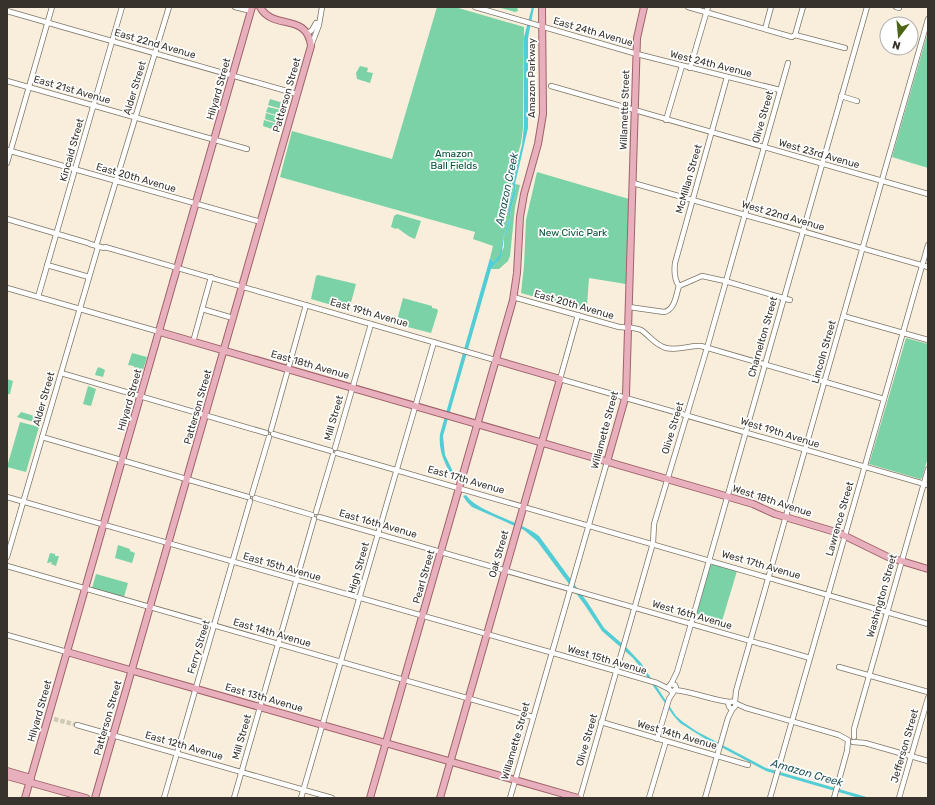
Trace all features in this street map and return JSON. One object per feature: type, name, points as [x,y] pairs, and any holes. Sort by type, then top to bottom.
[{"type":"main road","points":[[260,7],[265,13],[273,18]]},
{"type":"main road","name":"Amazon Parkway","points":[[496,360],[513,297],[517,272],[520,217],[524,194],[538,144],[543,114],[542,7]]},
{"type":"main road","name":"Willamette Street","points":[[607,462],[626,399],[636,110],[637,33],[644,7]]},
{"type":"main road","points":[[252,9],[273,18],[300,26],[308,33],[311,46]]},
{"type":"main road","name":"Hilyard Street","points":[[25,798],[51,718],[67,652],[252,9]]},
{"type":"main road","name":"Patterson Street","points":[[95,798],[311,46]]},
{"type":"main road","name":"East 18th Avenue","points":[[160,332],[607,462]]},
{"type":"main road","name":"East 19th Avenue","points":[[496,360],[560,379]]},
{"type":"main road","name":"Pearl Street","points":[[370,798],[496,360]]},
{"type":"main road","name":"Oak Street","points":[[440,798],[560,379]]},
{"type":"main road","name":"West 18th Avenue","points":[[607,462],[753,504],[770,512],[845,536],[881,554],[928,569]]},
{"type":"main road","name":"East 13th Avenue","points":[[67,652],[579,798]]},
{"type":"main road","points":[[7,771],[86,798]]},
{"type":"main road","points":[[7,776],[30,780]]},
{"type":"street","points":[[7,163],[9,150],[52,7]]},
{"type":"street","name":"Kincaid Street","points":[[38,297],[122,7]]},
{"type":"street","name":"Alder Street","points":[[7,557],[89,277],[102,227],[169,7]]},
{"type":"street","points":[[235,7],[252,9]]},
{"type":"street","name":"Patterson Street","points":[[311,46],[317,31],[322,7]]},
{"type":"street","name":"East 24th Avenue","points":[[475,7],[637,54]]},
{"type":"street","points":[[688,7],[707,10],[765,29],[845,48]]},
{"type":"street","points":[[765,29],[771,7]]},
{"type":"street","points":[[793,36],[803,7]]},
{"type":"street","name":"Charnelton Street","points":[[657,739],[867,7]]},
{"type":"street","points":[[690,68],[707,10]]},
{"type":"street","name":"East 22nd Avenue","points":[[7,11],[298,94]]},
{"type":"street","name":"Lincoln Street","points":[[705,798],[928,19]]},
{"type":"street","name":"Patterson Street","points":[[308,33],[319,20]]},
{"type":"street","name":"West 24th Avenue","points":[[637,54],[780,90]]},
{"type":"street","name":"Olive Street","points":[[579,798],[653,543],[654,524],[707,348],[788,64]]},
{"type":"street","points":[[666,120],[682,66]]},
{"type":"street","name":"McMillan Street","points":[[678,286],[674,270],[675,263],[727,77]]},
{"type":"street","name":"East 21st Avenue","points":[[7,80],[247,149]]},
{"type":"street","name":"West 23rd Avenue","points":[[551,86],[928,194]]},
{"type":"street","points":[[841,96],[857,101]]},
{"type":"street","name":"East 20th Avenue","points":[[9,150],[261,222]]},
{"type":"street","name":"West 22nd Avenue","points":[[633,182],[928,267]]},
{"type":"street","name":"East 19th Avenue","points":[[7,219],[496,360]]},
{"type":"street","name":"Lawrence Street","points":[[770,798],[928,245]]},
{"type":"street","points":[[47,265],[89,277]]},
{"type":"street","points":[[629,308],[664,312],[668,311],[673,306],[678,286],[702,276],[725,281],[790,300]]},
{"type":"street","points":[[192,342],[211,277]]},
{"type":"street","name":"East 18th Avenue","points":[[7,288],[160,332]]},
{"type":"street","name":"East 20th Avenue","points":[[513,297],[619,327],[640,330],[657,345],[667,348],[681,349],[696,346],[707,348],[884,399]]},
{"type":"street","name":"Ferry Street","points":[[164,798],[306,305]]},
{"type":"street","points":[[202,309],[234,318]]},
{"type":"street","name":"Oak Street","points":[[560,379],[578,315]]},
{"type":"street","points":[[844,316],[928,340]]},
{"type":"street","name":"Mill Street","points":[[234,798],[371,324]]},
{"type":"street","name":"High Street","points":[[301,798],[434,342]]},
{"type":"street","name":"East 17th Avenue","points":[[61,373],[459,487],[588,526]]},
{"type":"street","name":"East 19th Avenue","points":[[560,379],[626,399]]},
{"type":"street","name":"West 19th Avenue","points":[[626,399],[687,415],[926,484]]},
{"type":"street","name":"East 16th Avenue","points":[[42,437],[570,589]]},
{"type":"street","name":"Willamette Street","points":[[510,798],[607,462]]},
{"type":"street","name":"Washington Street","points":[[834,798],[887,612],[926,484],[928,469]]},
{"type":"street","name":"East 15th Avenue","points":[[7,497],[552,653]]},
{"type":"street","name":"West 17th Avenue","points":[[588,526],[653,543],[928,624]]},
{"type":"street","name":"East 14th Avenue","points":[[7,566],[533,717]]},
{"type":"street","name":"West 16th Avenue","points":[[570,589],[810,658]]},
{"type":"street","name":"East 13th Avenue","points":[[7,635],[67,652]]},
{"type":"street","name":"West 15th Avenue","points":[[552,653],[928,760]]},
{"type":"street","points":[[839,667],[928,692]]},
{"type":"street","name":"Jefferson Street","points":[[899,798],[928,698]]},
{"type":"street","name":"West 14th Avenue","points":[[601,722],[748,765]]},
{"type":"street","name":"East 12th Avenue","points":[[77,725],[332,798]]},
{"type":"street","points":[[649,798],[666,741]]},
{"type":"green space","name":"Amazon Ball Fields","points":[[437,7],[455,7],[524,27],[523,128],[521,143],[510,182],[514,189],[509,206],[509,219],[503,238],[501,254],[494,262],[490,258],[493,246],[473,239],[475,232],[280,177],[292,131],[392,159]]},
{"type":"green space","points":[[497,7],[517,7],[518,11],[515,12]]},
{"type":"green space","points":[[928,35],[928,168],[892,157]]},
{"type":"green space","points":[[360,66],[368,68],[367,72],[373,73],[370,83],[357,79],[356,73]]},
{"type":"green space","points":[[270,99],[283,103],[281,109],[268,105]]},
{"type":"green space","points":[[268,107],[281,110],[279,116],[266,112]]},
{"type":"green space","points":[[266,113],[279,117],[277,123],[265,119]]},
{"type":"green space","points":[[264,120],[277,124],[275,130],[263,126]]},
{"type":"green space","name":"New Civic Park","points":[[537,172],[629,199],[626,284],[589,278],[587,305],[585,311],[521,293],[526,220]]},
{"type":"green space","points":[[515,184],[520,185],[515,207],[510,256],[508,261],[499,269],[491,269],[496,263],[504,247],[504,237],[509,226],[511,209],[516,191]]},
{"type":"green space","points":[[397,214],[421,221],[415,239],[397,228],[391,227],[394,216]]},
{"type":"green space","points":[[318,275],[356,284],[349,310],[311,299],[316,276]]},
{"type":"green space","points":[[403,298],[432,306],[432,308],[437,309],[438,311],[431,333],[396,324]]},
{"type":"green space","points":[[906,338],[928,344],[928,457],[922,478],[920,479],[869,464]]},
{"type":"green space","points":[[132,353],[147,357],[143,370],[128,365]]},
{"type":"green space","points":[[99,367],[105,370],[103,377],[95,375]]},
{"type":"green space","points":[[7,379],[13,381],[10,394],[7,394]]},
{"type":"green space","points":[[88,386],[96,389],[91,406],[83,404]]},
{"type":"green space","points":[[21,412],[41,418],[40,424],[17,417]]},
{"type":"green space","points":[[20,422],[39,427],[26,472],[7,467]]},
{"type":"green space","points":[[118,545],[130,549],[130,551],[135,553],[132,563],[115,558]]},
{"type":"green space","points":[[50,553],[55,554],[55,556],[59,556],[56,566],[51,564],[52,562],[47,563]]},
{"type":"green space","points":[[713,564],[737,571],[722,621],[696,614],[710,566]]},
{"type":"green space","points":[[96,574],[128,583],[124,597],[92,588]]},
{"type":"water","points":[[532,7],[534,7],[528,38],[528,128],[515,184],[516,191],[511,209],[509,226],[504,237],[501,257],[491,269],[443,436],[445,455],[457,480],[455,481],[441,453],[440,434],[490,258],[494,262],[500,254],[503,238],[509,219],[509,206],[514,189],[512,183],[522,145],[524,126],[524,37]]},
{"type":"water","points":[[466,495],[479,506],[539,536],[588,603],[604,628],[627,648],[641,663],[676,716],[683,722],[696,731],[766,768],[870,798],[859,798],[766,771],[704,738],[680,723],[633,658],[602,631],[584,604],[537,541],[524,530],[472,507],[463,496]]},
{"type":"tunnel","points":[[54,719],[77,725]]},
{"type":"water label","name":"Amazon Creek","points":[[507,189]]},
{"type":"water label","name":"Amazon Creek","points":[[807,773]]}]
